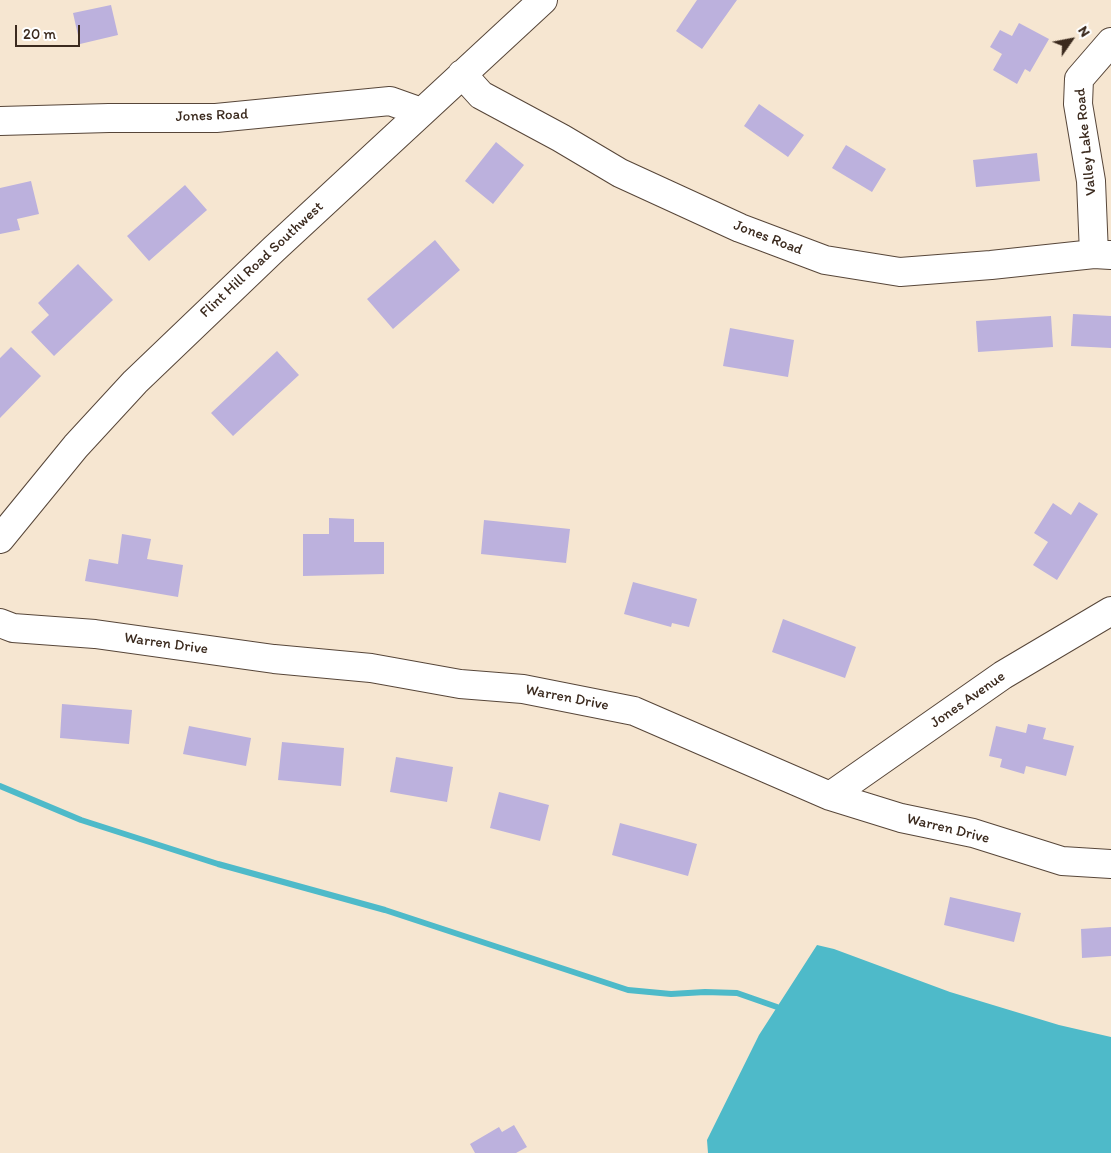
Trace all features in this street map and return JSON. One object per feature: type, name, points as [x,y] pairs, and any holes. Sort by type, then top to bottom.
[{"type":"street","name":"Flint Hill Road Southwest","points":[[0,539],[76,446],[135,382],[230,289],[543,0]]},
{"type":"street","name":"Valley Lake Road","points":[[1103,255],[1078,104],[1079,79],[1111,42]]},
{"type":"street","name":"Jones Road","points":[[462,74],[481,95],[562,138],[620,173],[740,228],[825,260],[900,272],[1103,255]]},
{"type":"street","name":"Jones Road","points":[[0,121],[216,118],[390,101],[421,112]]},
{"type":"street","name":"Jones Avenue","points":[[830,796],[1003,675],[1111,611]]},
{"type":"street","name":"Warren Drive","points":[[0,623],[13,628],[95,634],[264,658],[371,668],[460,684],[523,690],[634,711],[830,796],[901,818],[973,833],[1062,861],[1111,864]]},
{"type":"water","points":[[817,945],[834,949],[950,992],[1059,1025],[1111,1037],[1111,1153],[708,1153],[707,1140],[759,1035]]},
{"type":"building","points":[[697,0],[737,0],[702,49],[676,31]]},
{"type":"building","points":[[111,5],[118,35],[80,44],[73,13]]},
{"type":"building","points":[[1019,23],[1049,39],[1030,72],[1025,69],[1017,84],[993,70],[1002,54],[990,47],[1000,30],[1012,36]]},
{"type":"building","points":[[759,104],[804,135],[788,157],[744,126]]},
{"type":"building","points":[[496,142],[524,165],[493,204],[465,181]]},
{"type":"building","points":[[846,145],[886,169],[872,192],[832,168]]},
{"type":"building","points":[[1037,153],[1040,181],[976,187],[973,160]]},
{"type":"building","points":[[31,181],[39,214],[17,219],[20,230],[0,234],[0,188]]},
{"type":"building","points":[[185,185],[207,210],[149,261],[127,236]]},
{"type":"building","points":[[435,240],[460,270],[393,329],[367,299]]},
{"type":"building","points":[[78,264],[113,300],[54,356],[31,332],[49,315],[38,303]]},
{"type":"building","points":[[1073,314],[1111,316],[1111,348],[1071,346]]},
{"type":"building","points":[[1051,316],[1053,347],[978,352],[976,321]]},
{"type":"building","points":[[730,328],[794,340],[788,377],[723,366]]},
{"type":"building","points":[[11,347],[41,376],[0,418],[0,358]]},
{"type":"building","points":[[277,351],[299,375],[233,436],[211,413]]},
{"type":"building","points":[[1079,502],[1098,514],[1057,580],[1033,565],[1048,542],[1034,533],[1053,503],[1071,515]]},
{"type":"building","points":[[329,518],[354,519],[354,542],[384,542],[384,574],[303,576],[303,534],[329,534]]},
{"type":"building","points":[[484,520],[570,529],[566,563],[481,554]]},
{"type":"building","points":[[122,534],[151,539],[147,559],[183,565],[178,597],[85,581],[89,559],[118,564]]},
{"type":"building","points":[[633,582],[697,599],[689,627],[672,623],[671,627],[624,614]]},
{"type":"building","points":[[783,619],[856,647],[845,678],[772,652]]},
{"type":"building","points":[[62,704],[132,710],[129,744],[60,738]]},
{"type":"building","points":[[1028,724],[1046,728],[1043,739],[1074,746],[1066,776],[1026,766],[1024,774],[1000,767],[1002,759],[989,756],[996,726],[1026,733]]},
{"type":"building","points":[[189,726],[251,738],[246,766],[183,754]]},
{"type":"building","points":[[282,742],[344,748],[341,786],[278,780]]},
{"type":"building","points":[[396,757],[453,767],[447,802],[390,792]]},
{"type":"building","points":[[499,792],[549,805],[540,841],[490,828]]},
{"type":"building","points":[[620,823],[697,844],[688,876],[612,855]]},
{"type":"building","points":[[950,897],[1021,913],[1014,942],[944,925]]},
{"type":"building","points":[[1111,927],[1111,956],[1082,958],[1081,929]]},
{"type":"building","points":[[514,1125],[527,1147],[516,1153],[475,1153],[470,1144],[499,1127],[502,1132]]},
{"type":"waterway","points":[[0,786],[81,820],[218,864],[385,910],[628,990],[671,994],[737,993],[777,1007]]}]
